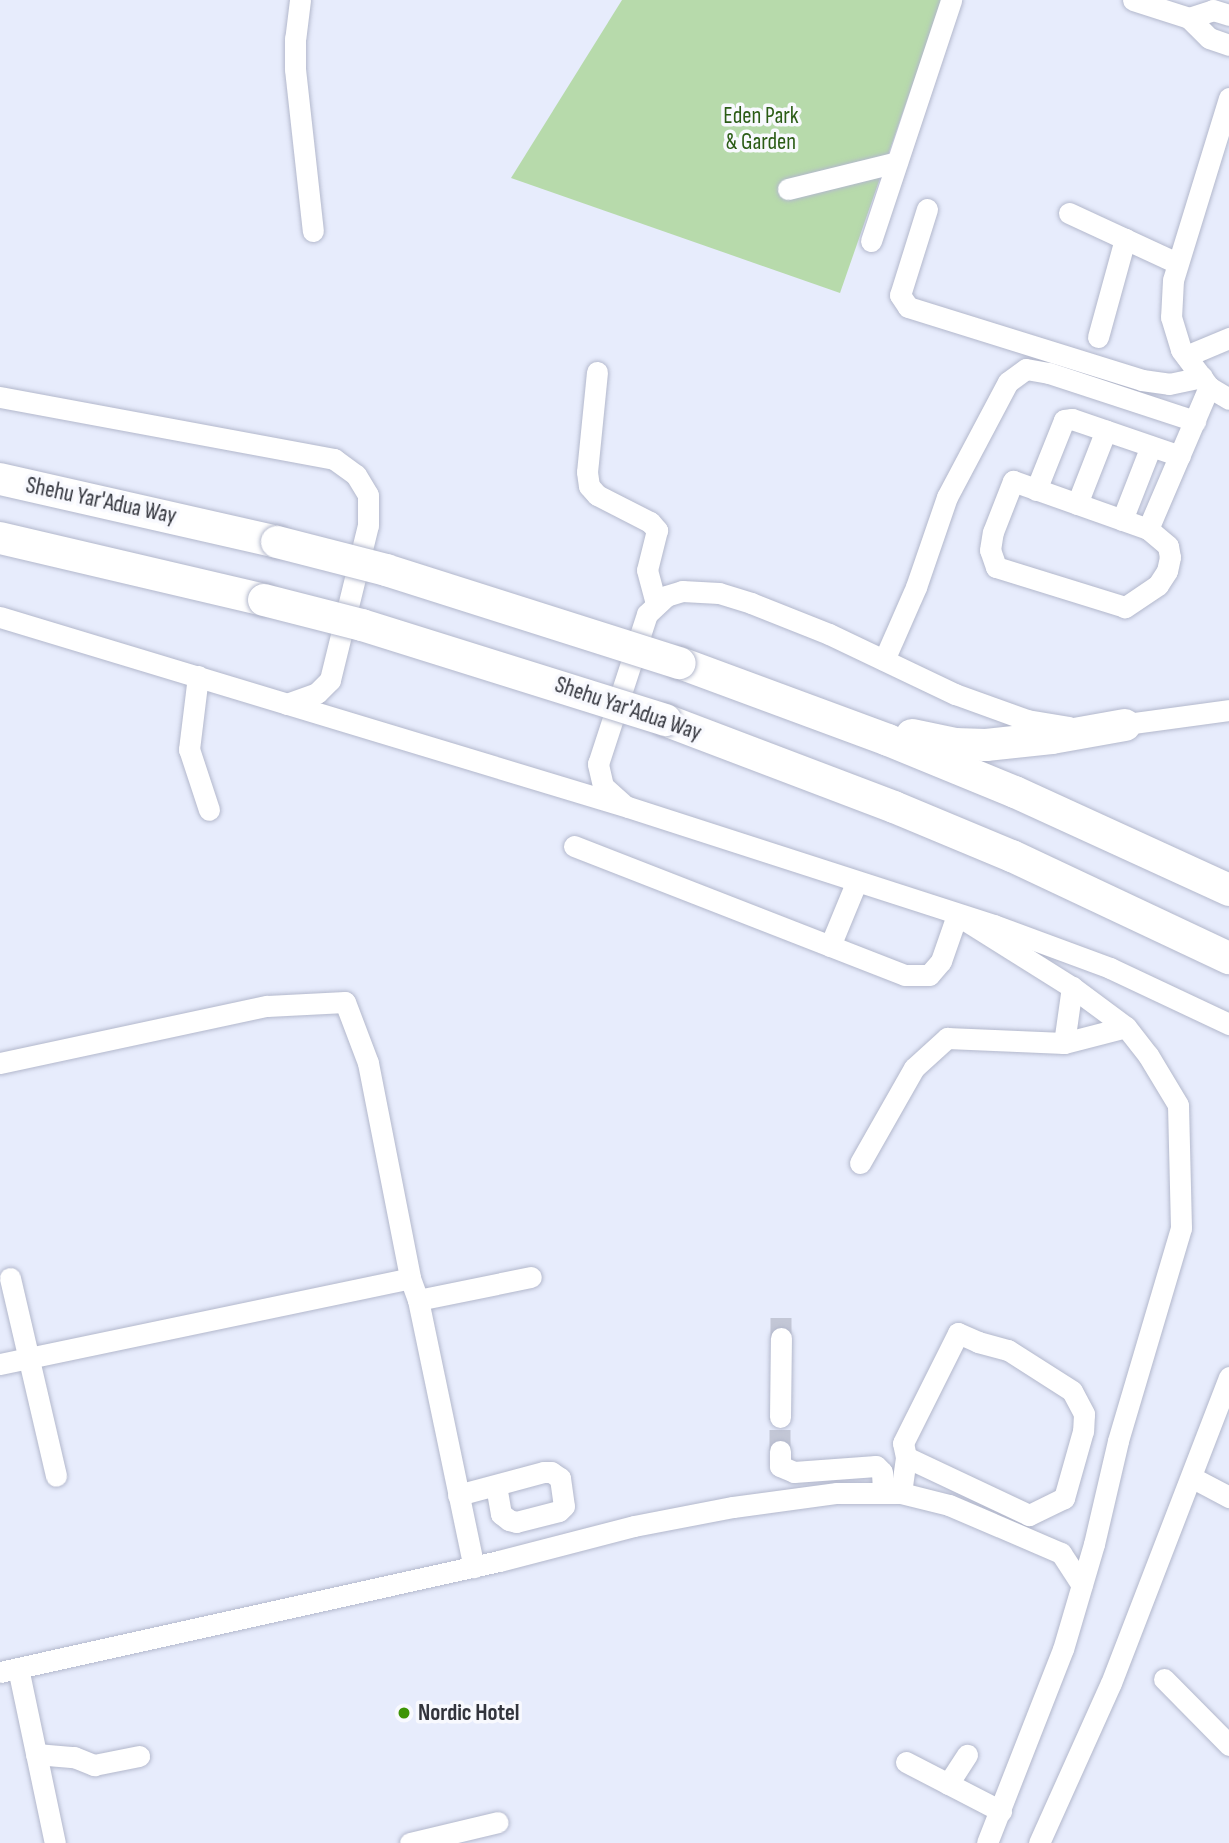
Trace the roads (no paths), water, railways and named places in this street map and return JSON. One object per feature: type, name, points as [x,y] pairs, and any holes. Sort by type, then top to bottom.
[{"type":"highway","name":"Shehu Yar'Adua Way","points":[[0,479],[277,542],[386,570],[680,663],[1015,792],[1229,890]]},
{"type":"highway","name":"Shehu Yar'Adua Way","points":[[0,538],[375,629],[665,720],[906,811],[1012,856],[1229,958]]},
{"type":"highway","points":[[770,697],[835,712],[928,740],[955,744],[1021,743],[1125,725]]},
{"type":"street","points":[[300,0],[295,38],[295,69],[313,231]]},
{"type":"street","points":[[871,241],[951,0]]},
{"type":"street","points":[[1133,0],[1189,18],[1209,38],[1229,45]]},
{"type":"street","points":[[1189,18],[1213,10],[1229,15]]},
{"type":"street","points":[[1229,98],[1177,263],[1171,317],[1186,356],[1206,382],[1229,399]]},
{"type":"street","points":[[788,188],[897,162]]},
{"type":"street","points":[[927,209],[900,295],[908,307],[1142,380],[1169,384],[1206,382]]},
{"type":"street","points":[[1069,213],[1177,263]]},
{"type":"street","points":[[1098,337],[1125,239]]},
{"type":"street","points":[[1186,356],[1227,344]]},
{"type":"street","points":[[884,660],[916,587],[947,497],[1008,382],[1026,369],[1049,373],[1195,421]]},
{"type":"street","points":[[597,372],[587,472],[589,486],[597,495],[650,522],[657,530],[647,570],[656,604]]},
{"type":"street","points":[[1149,529],[1195,421],[1206,382]]},
{"type":"street","points":[[0,397],[334,459],[356,475],[368,495],[368,525],[330,680],[317,693],[286,704]]},
{"type":"street","points":[[1036,489],[1064,419],[1072,419],[1180,456]]},
{"type":"street","points":[[1077,504],[1106,430]]},
{"type":"street","points":[[1122,520],[1151,446]]},
{"type":"street","points":[[1013,481],[1077,504],[1149,529],[1168,546],[1170,557],[1167,571],[1158,585],[1125,607],[996,567],[990,550],[993,532],[1013,481]]},
{"type":"street","points":[[628,807],[603,786],[598,764],[647,614],[656,604],[682,591],[719,593],[787,615],[955,694],[1027,720],[1061,727],[1125,725],[1225,709]]},
{"type":"street","points":[[0,617],[628,807],[957,915],[1097,963],[1229,1024]]},
{"type":"street","points":[[198,676],[189,749],[209,810]]},
{"type":"street","points":[[575,846],[905,975],[929,975],[941,961],[957,915]]},
{"type":"street","points":[[830,946],[856,883]]},
{"type":"street","points":[[957,915],[1076,990],[1126,1027],[1148,1055],[1178,1105],[1181,1228],[1118,1441],[1094,1544],[1063,1648],[987,1843]]},
{"type":"street","points":[[1064,1043],[1076,990],[1097,963]]},
{"type":"street","points":[[0,1063],[267,1006],[345,1002],[369,1063],[410,1278],[418,1300],[474,1567]]},
{"type":"street","points":[[860,1163],[914,1068],[947,1038],[1064,1043],[1126,1027]]},
{"type":"street","points":[[418,1300],[531,1277]]},
{"type":"street","points":[[10,1278],[55,1476]]},
{"type":"street","points":[[0,1364],[410,1278]]},
{"type":"street","points":[[892,1493],[906,1457],[903,1443],[958,1333],[978,1342],[1009,1350],[1030,1363],[1072,1391],[1084,1414],[1083,1431],[1064,1498],[1029,1515],[906,1457]]},
{"type":"street","points":[[780,1417],[781,1338]]},
{"type":"street","points":[[1039,1843],[1111,1684],[1193,1478],[1229,1377]]},
{"type":"street","points":[[780,1451],[780,1466],[794,1472],[876,1466],[882,1472],[892,1493]]},
{"type":"street","points":[[1193,1478],[1229,1497]]},
{"type":"street","points":[[458,1495],[495,1485]]},
{"type":"street","points":[[55,1843],[36,1754],[9,1670],[474,1567],[634,1526],[733,1507],[836,1493],[892,1493],[949,1505],[1061,1553],[1082,1585]]},
{"type":"street","points":[[1061,1553],[1094,1544]]},
{"type":"street","points":[[1164,1679],[1229,1745]]},
{"type":"street","points":[[36,1754],[74,1757],[94,1765],[139,1756]]},
{"type":"street","points":[[948,1784],[967,1755]]},
{"type":"street","points":[[906,1762],[1001,1811]]},
{"type":"street","points":[[419,1842],[498,1822]]},
{"type":"tunnel","points":[[781,1310],[781,1338]]},
{"type":"tunnel","points":[[780,1417],[780,1451]]},
{"type":"place","name":"Nordic Hotel","points":[[404,1713]]},
{"type":"park label","name":"Eden Park & Garden","points":[[761,129]]}]
